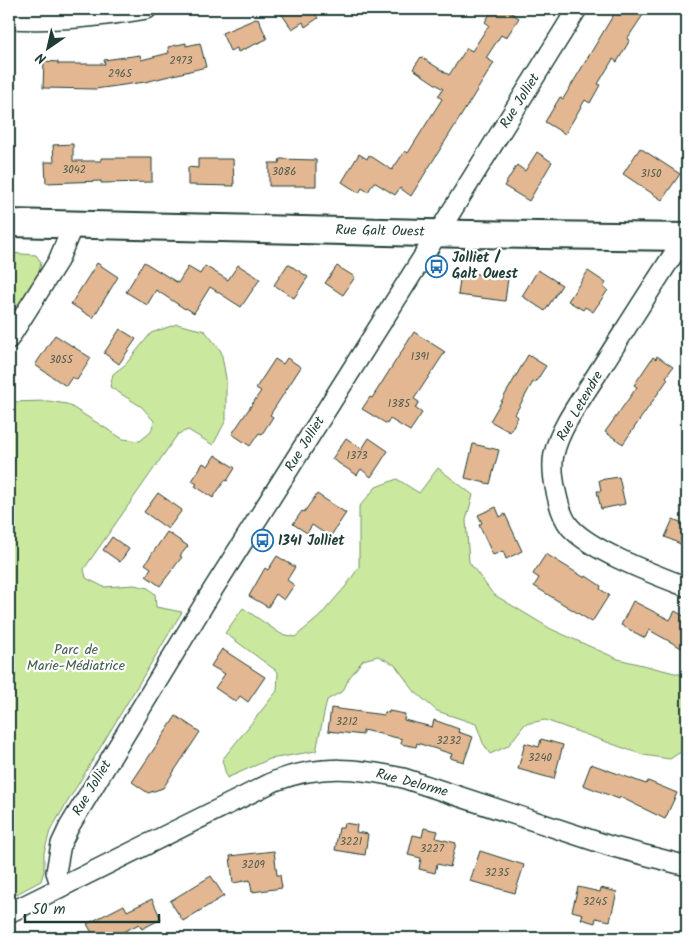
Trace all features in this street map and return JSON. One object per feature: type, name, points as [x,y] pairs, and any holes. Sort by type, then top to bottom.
[{"type":"street","points":[[9,19],[64,20],[114,15],[147,9]]},
{"type":"street","name":"Rue Jolliet","points":[[61,887],[56,872],[68,827],[212,591],[577,9]]},
{"type":"street","name":"Rue Galt Ouest","points":[[9,223],[438,233],[687,236]]},
{"type":"street","points":[[9,339],[58,261],[72,225]]},
{"type":"street","name":"Rue Letendre","points":[[687,236],[569,419],[554,454],[553,470],[562,512],[568,525],[580,536],[652,573],[687,587]]},
{"type":"street","name":"Rue Delorme","points":[[9,913],[275,781],[295,774],[328,769],[374,772],[403,778],[610,846],[687,866]]},
{"type":"green space","points":[[9,253],[36,255],[41,262],[39,274],[9,324]]},
{"type":"green space","name":"Parc de Marie-Médiatrice","points":[[177,324],[205,331],[221,351],[226,378],[226,420],[213,445],[188,430],[178,434],[84,569],[86,578],[104,587],[134,585],[148,588],[155,594],[156,607],[182,612],[50,831],[44,853],[44,871],[41,881],[9,898],[9,402],[48,401],[67,404],[123,439],[140,441],[151,432],[154,421],[142,407],[110,387],[113,374],[126,364],[151,333]]},
{"type":"green space","points":[[438,468],[473,495],[466,520],[469,562],[493,594],[551,629],[618,659],[687,676],[687,748],[670,759],[643,755],[545,720],[525,724],[508,746],[490,754],[483,743],[476,724],[437,711],[415,692],[395,665],[378,656],[363,660],[349,678],[343,691],[327,700],[316,751],[270,759],[227,778],[222,760],[277,691],[278,672],[225,633],[243,608],[281,634],[295,637],[319,617],[346,586],[359,567],[359,507],[376,487],[397,479],[419,493]]},
{"type":"building","points":[[278,9],[324,9],[315,14],[318,18],[305,27],[303,22],[292,29]]},
{"type":"building","points":[[493,9],[505,9],[519,18],[506,38],[501,35],[486,58],[494,63],[411,196],[400,188],[395,195],[374,182],[368,192],[362,188],[359,193],[342,182],[359,154],[367,159],[369,155],[392,170],[405,151],[408,153],[442,99],[438,96],[443,89],[413,69],[421,57],[449,75],[467,48],[472,51],[489,25],[485,22]]},
{"type":"building","points":[[617,9],[647,9],[627,39],[630,40],[617,62],[613,59],[598,84],[600,85],[590,103],[585,100],[565,134],[545,122],[560,97],[563,99]]},
{"type":"building","points":[[258,18],[267,39],[238,52],[237,48],[230,51],[222,33]]},
{"type":"building","points":[[186,43],[186,46],[200,43],[206,67],[145,82],[95,89],[43,88],[44,61],[58,62],[58,64],[105,64],[104,60],[140,55],[141,60],[169,53],[168,47]]},
{"type":"building","points":[[73,144],[73,161],[101,161],[101,158],[152,158],[152,182],[46,183],[45,162],[54,162],[53,145]]},
{"type":"building","points":[[640,148],[680,174],[662,200],[623,174]]},
{"type":"building","points":[[537,152],[552,162],[529,201],[504,186],[517,165],[525,171]]},
{"type":"building","points":[[198,159],[233,159],[234,186],[188,185],[188,167],[198,168]]},
{"type":"building","points":[[280,159],[316,160],[316,186],[269,186],[269,163],[279,163]]},
{"type":"building","points":[[144,262],[178,283],[188,267],[200,274],[205,266],[228,280],[238,265],[260,279],[241,307],[210,287],[194,313],[156,290],[147,305],[126,292]]},
{"type":"building","points":[[97,263],[118,277],[93,318],[71,304]]},
{"type":"building","points":[[288,264],[308,277],[294,298],[274,285]]},
{"type":"building","points":[[337,266],[355,277],[343,295],[325,283]]},
{"type":"building","points":[[538,270],[562,285],[545,311],[522,296]]},
{"type":"building","points":[[588,271],[606,283],[603,287],[608,290],[593,312],[585,307],[583,310],[568,301]]},
{"type":"building","points":[[461,272],[508,278],[505,301],[458,295]]},
{"type":"building","points":[[120,329],[136,339],[119,364],[104,353]]},
{"type":"building","points":[[414,332],[445,352],[414,399],[419,402],[415,408],[422,413],[410,431],[390,419],[387,424],[362,409],[370,397],[372,398]]},
{"type":"building","points":[[55,335],[91,358],[77,380],[72,377],[66,386],[35,365]]},
{"type":"building","points":[[528,355],[546,366],[535,383],[533,382],[515,414],[518,417],[510,432],[490,421]]},
{"type":"building","points":[[657,356],[673,367],[666,377],[668,379],[623,444],[605,432],[637,387],[634,385],[653,357],[656,359]]},
{"type":"building","points":[[287,358],[301,367],[270,415],[273,417],[262,434],[259,433],[250,446],[232,434],[261,391],[256,388],[275,359],[283,364]]},
{"type":"building","points":[[346,438],[362,449],[369,438],[388,451],[371,477],[361,469],[357,475],[332,459]]},
{"type":"building","points":[[473,444],[499,450],[490,484],[465,478]]},
{"type":"building","points":[[215,455],[235,468],[213,498],[195,486],[197,484],[192,481],[203,463],[208,466]]},
{"type":"building","points":[[619,477],[625,504],[601,509],[597,491],[601,491],[599,480]]},
{"type":"building","points":[[158,493],[182,510],[168,529],[144,512]]},
{"type":"building","points":[[317,494],[346,513],[330,537],[312,525],[307,533],[293,524]]},
{"type":"building","points":[[496,507],[500,517],[505,514],[522,551],[506,559],[503,551],[493,555],[479,525],[482,523],[478,515]]},
{"type":"building","points":[[673,519],[687,525],[687,547],[665,537]]},
{"type":"building","points":[[167,532],[188,546],[160,586],[146,576],[151,568],[145,564]]},
{"type":"building","points":[[112,537],[129,549],[120,562],[103,550]]},
{"type":"building","points":[[546,554],[585,578],[586,576],[601,586],[600,589],[609,595],[592,622],[534,586],[539,578],[533,574]]},
{"type":"building","points":[[277,556],[295,567],[287,580],[294,585],[284,600],[276,594],[268,607],[249,596],[265,568],[268,570]]},
{"type":"building","points":[[633,601],[670,620],[675,611],[687,618],[687,651],[649,630],[645,638],[621,625]]},
{"type":"building","points":[[222,649],[265,677],[248,702],[240,696],[236,702],[215,688],[225,674],[211,666]]},
{"type":"building","points":[[331,708],[384,715],[385,712],[389,713],[389,711],[405,714],[404,720],[432,727],[434,720],[459,729],[458,732],[473,737],[464,762],[450,758],[452,754],[417,743],[416,747],[401,744],[402,739],[363,730],[363,735],[328,731]]},
{"type":"building","points":[[176,716],[200,732],[163,788],[148,793],[132,782]]},
{"type":"building","points":[[541,739],[563,745],[554,779],[518,769],[525,743],[539,747]]},
{"type":"building","points":[[591,764],[646,784],[648,781],[677,793],[665,819],[620,797],[619,799],[583,785]]},
{"type":"building","points":[[344,823],[357,825],[356,832],[368,834],[365,855],[335,850],[339,828],[343,828]]},
{"type":"building","points":[[424,828],[438,831],[436,838],[456,843],[450,867],[437,864],[435,873],[419,869],[421,858],[408,855],[413,835],[422,837]]},
{"type":"building","points":[[274,851],[277,875],[280,875],[282,888],[252,892],[250,880],[233,883],[230,856]]},
{"type":"building","points":[[480,851],[524,865],[515,893],[470,881]]},
{"type":"building","points":[[211,876],[224,896],[183,921],[170,901]]},
{"type":"building","points":[[578,887],[600,892],[601,888],[617,892],[610,921],[596,918],[595,923],[581,919],[583,914],[572,911]]},
{"type":"building","points":[[152,899],[161,919],[142,929],[139,924],[111,938],[95,938],[87,924],[124,905],[127,911]]},
{"type":"place","name":"Jolliet / Galt Ouest","points":[[436,266]]},
{"type":"place","name":"1341 Jolliet","points":[[262,541]]}]
